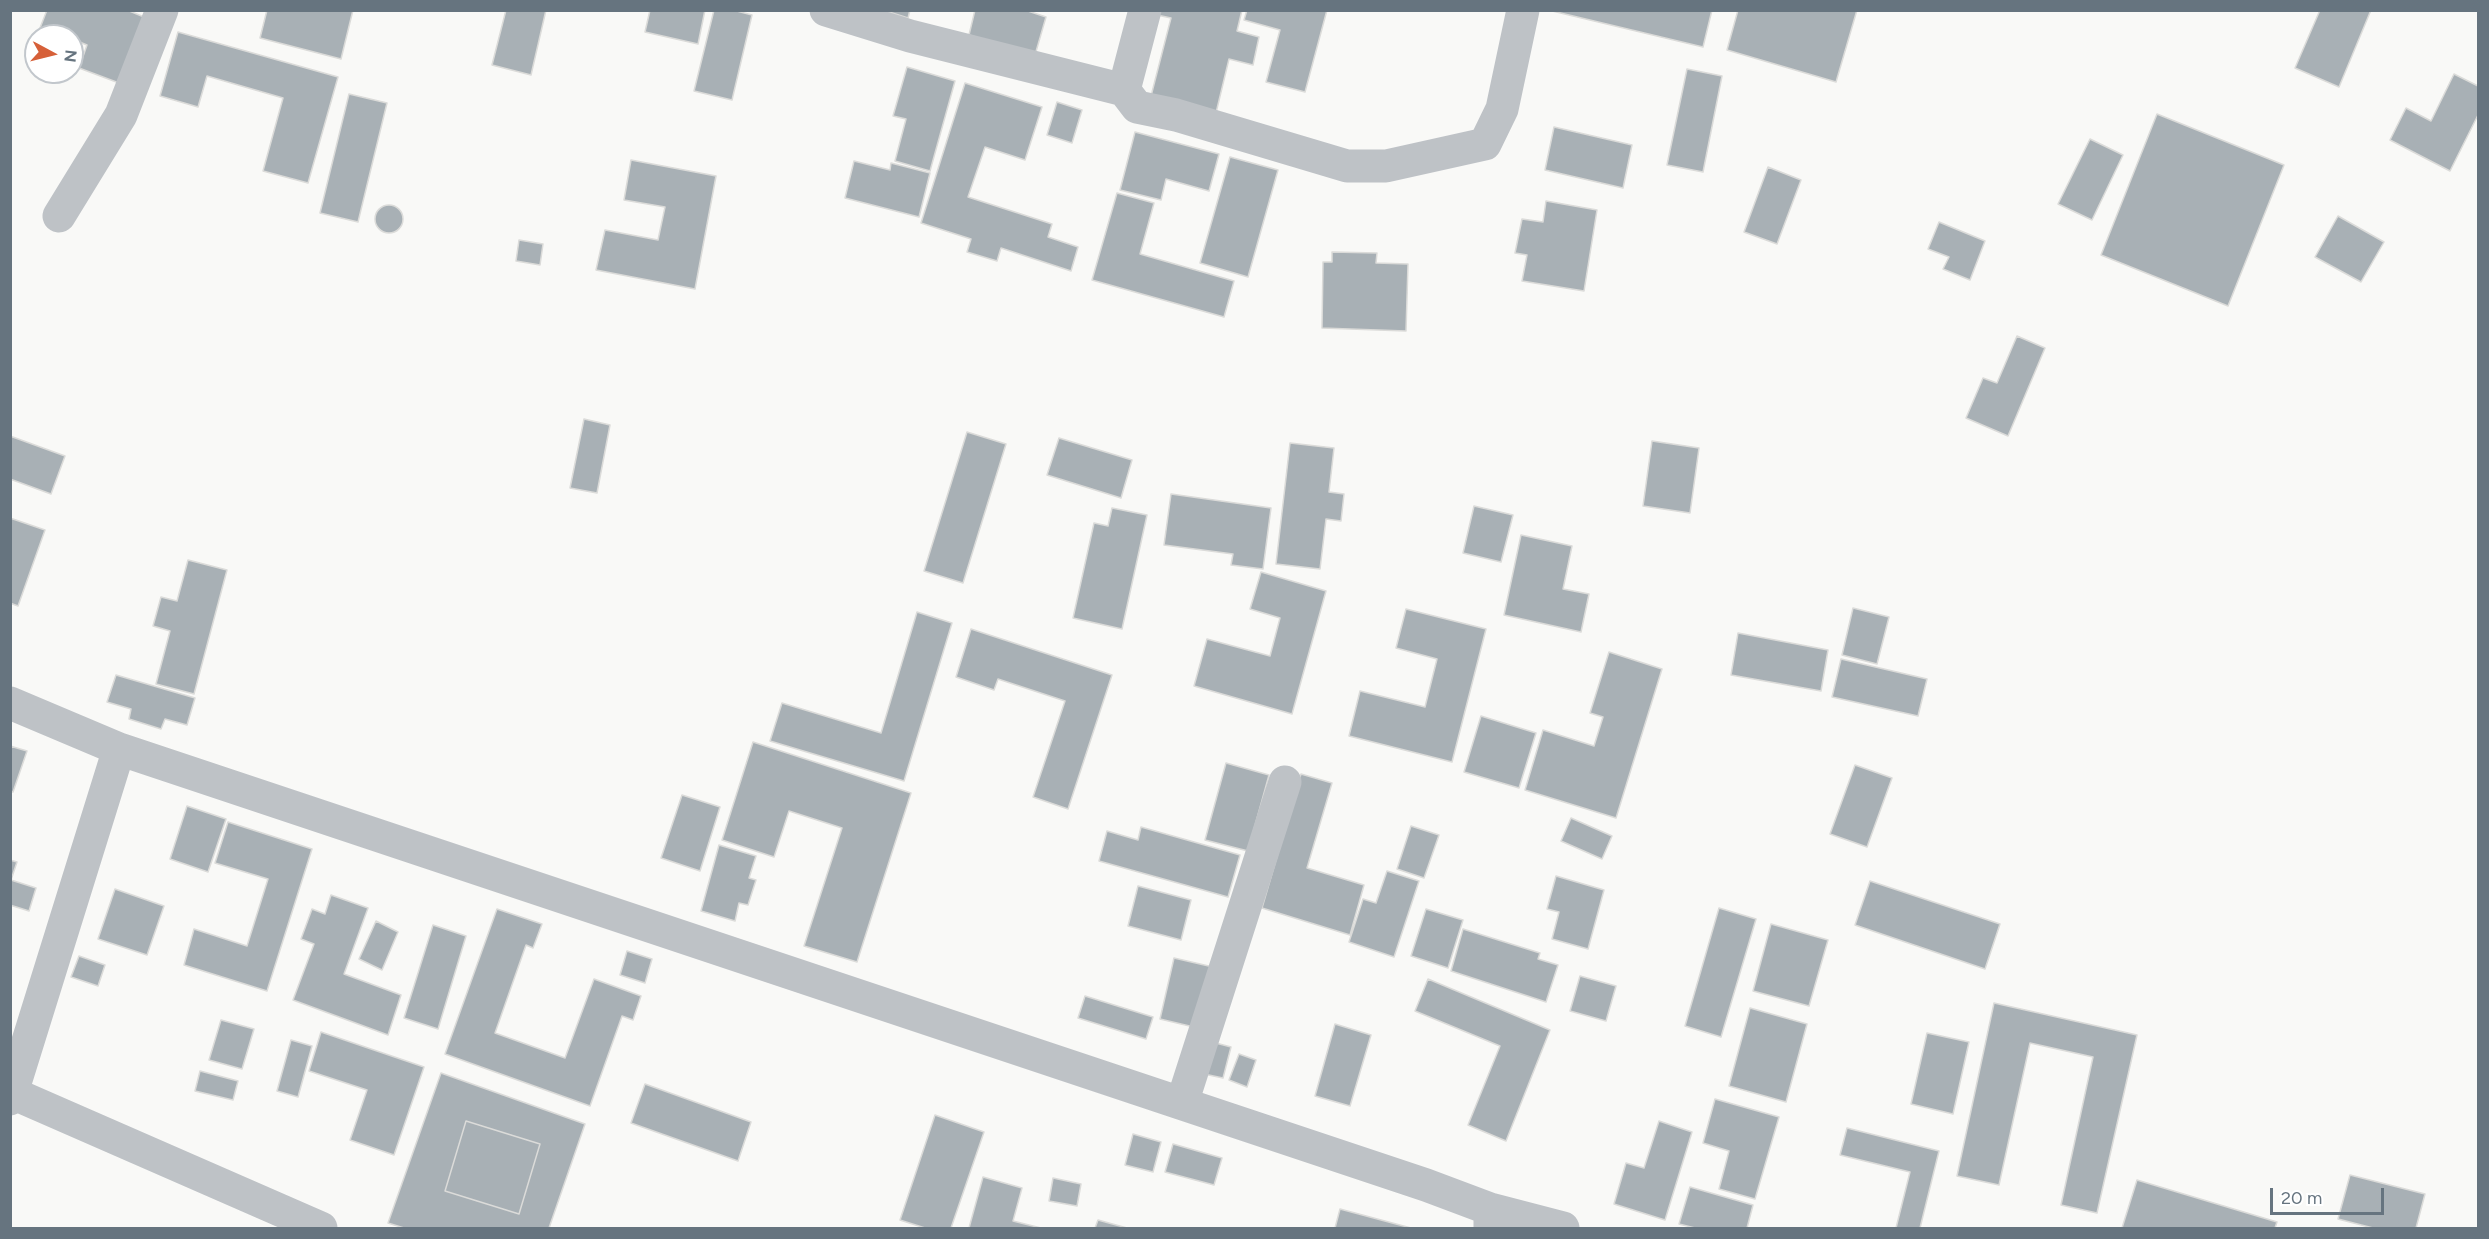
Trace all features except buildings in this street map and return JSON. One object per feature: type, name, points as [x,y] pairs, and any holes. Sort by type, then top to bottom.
[{"type":"street","points":[[59,216],[121,115],[162,10]]},
{"type":"street","points":[[826,10],[910,36],[1124,90],[1137,107],[1176,115],[1347,166],[1386,166],[1485,144],[1502,109],[1523,10]]},
{"type":"street","points":[[1124,90],[1145,10]]},
{"type":"street","points":[[10,703],[119,749],[1426,1185],[1490,1219],[1563,1228]]},
{"type":"street","points":[[119,749],[11,1096],[321,1228]]},
{"type":"street","points":[[1182,1103],[1285,782]]}]
